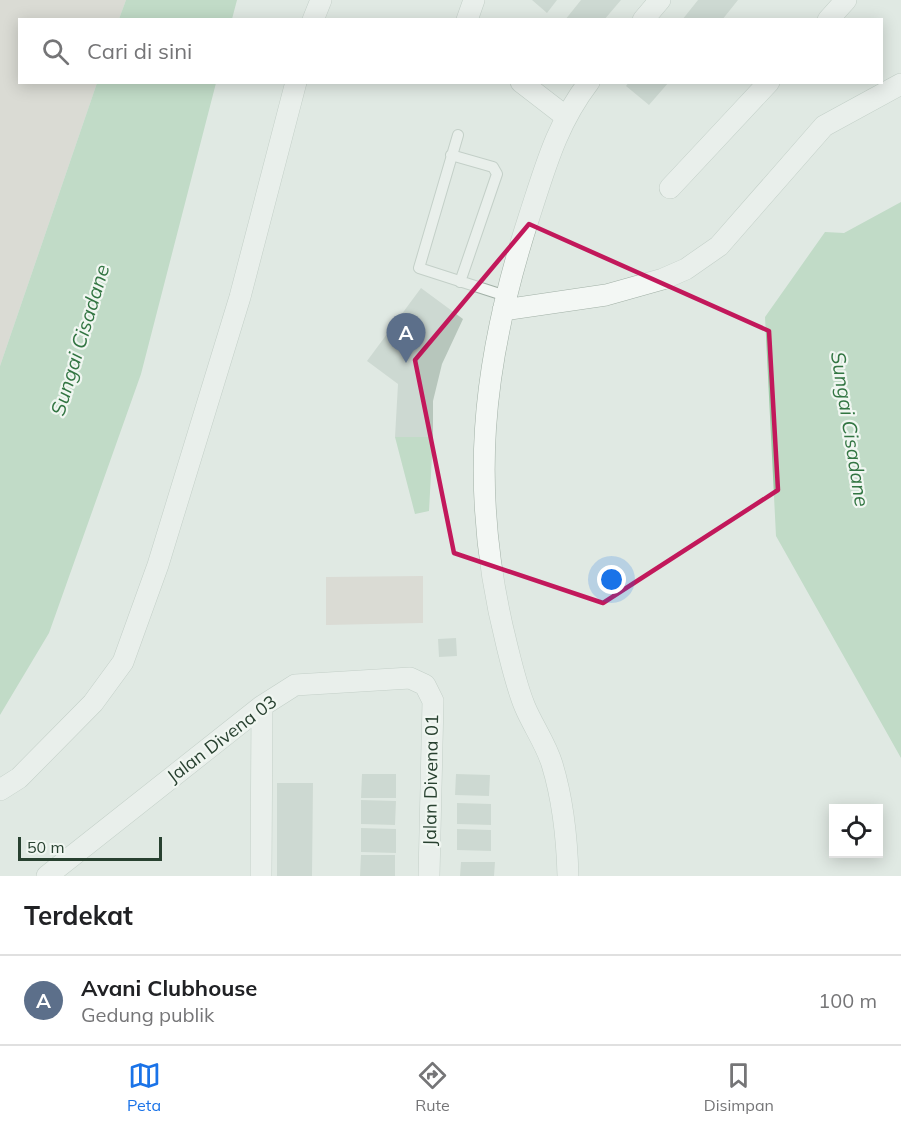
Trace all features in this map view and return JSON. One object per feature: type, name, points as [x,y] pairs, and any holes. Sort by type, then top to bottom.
[{"type":"street","points":[[314,18],[321,0]]},
{"type":"street","points":[[468,18],[474,0]]},
{"type":"street","points":[[645,18],[660,0]]},
{"type":"street","points":[[830,18],[846,0]]},
{"type":"street","points":[[0,790],[19,778],[93,704],[123,662],[158,566],[240,297],[295,84]]},
{"type":"street","points":[[524,84],[565,116]]},
{"type":"street","points":[[568,876],[567,838],[552,764],[524,706],[492,579],[486,536],[485,416],[505,303],[544,169],[565,116],[588,84]]},
{"type":"street","points":[[670,188],[767,84]]},
{"type":"street","points":[[505,303],[606,295],[686,269],[719,246],[824,126],[901,84]]},
{"type":"street","name":"Jalan Divena 03","points":[[47,876],[262,706],[295,685],[410,678],[425,685]]},
{"type":"street","name":"Jalan Divena 01","points":[[425,685],[433,701],[429,876]]},
{"type":"street","points":[[261,876],[262,706]]},
{"type":"lane","points":[[458,135],[419,266],[423,272],[460,282],[505,303]]},
{"type":"lane","points":[[451,155],[493,167],[496,174],[460,282]]},
{"type":"highlighted area","points":[[529,224],[769,331],[778,490],[603,603],[454,553],[415,360]]},
{"type":"shaded area","points":[[0,0],[126,0],[119,18],[18,18],[18,84],[97,84],[0,366]]},
{"type":"shaded area","points":[[423,576],[423,623],[326,625],[326,577]]},
{"type":"water","points":[[126,0],[237,0],[232,18],[119,18]]},
{"type":"water","name":"Sungai Cisadane","points":[[97,84],[216,84],[141,374],[49,633],[0,715],[0,366]]},
{"type":"water","name":"Sungai Cisadane","points":[[901,202],[901,758],[776,536],[765,317],[825,232],[844,233]]},
{"type":"water","points":[[395,437],[433,437],[429,511],[415,514]]},
{"type":"building","points":[[532,0],[557,0],[547,13]]},
{"type":"building","points":[[581,0],[621,0],[606,18],[567,18]]},
{"type":"building","points":[[698,0],[738,0],[724,18],[684,18]]},
{"type":"building","points":[[628,84],[667,84],[649,105],[626,86]]},
{"type":"building","points":[[421,288],[463,319],[442,364],[433,401],[433,437],[395,437],[398,384],[367,361]]},
{"type":"building","points":[[456,638],[457,656],[439,657],[438,639]]},
{"type":"building","points":[[362,774],[396,774],[396,798],[361,798]]},
{"type":"building","points":[[456,774],[490,775],[489,796],[455,795]]},
{"type":"building","points":[[277,783],[313,783],[312,876],[277,876]]},
{"type":"building","points":[[361,800],[396,801],[395,825],[361,824]]},
{"type":"building","points":[[457,803],[491,804],[491,825],[457,824]]},
{"type":"building","points":[[361,828],[396,829],[396,853],[361,852]]},
{"type":"building","points":[[457,829],[491,830],[491,851],[457,850]]},
{"type":"building","points":[[361,855],[395,855],[395,876],[360,876]]},
{"type":"building","points":[[461,862],[495,862],[494,876],[460,876]]},
{"type":"place","name":"Avani Clubhouse","points":[[406,363]]}]
